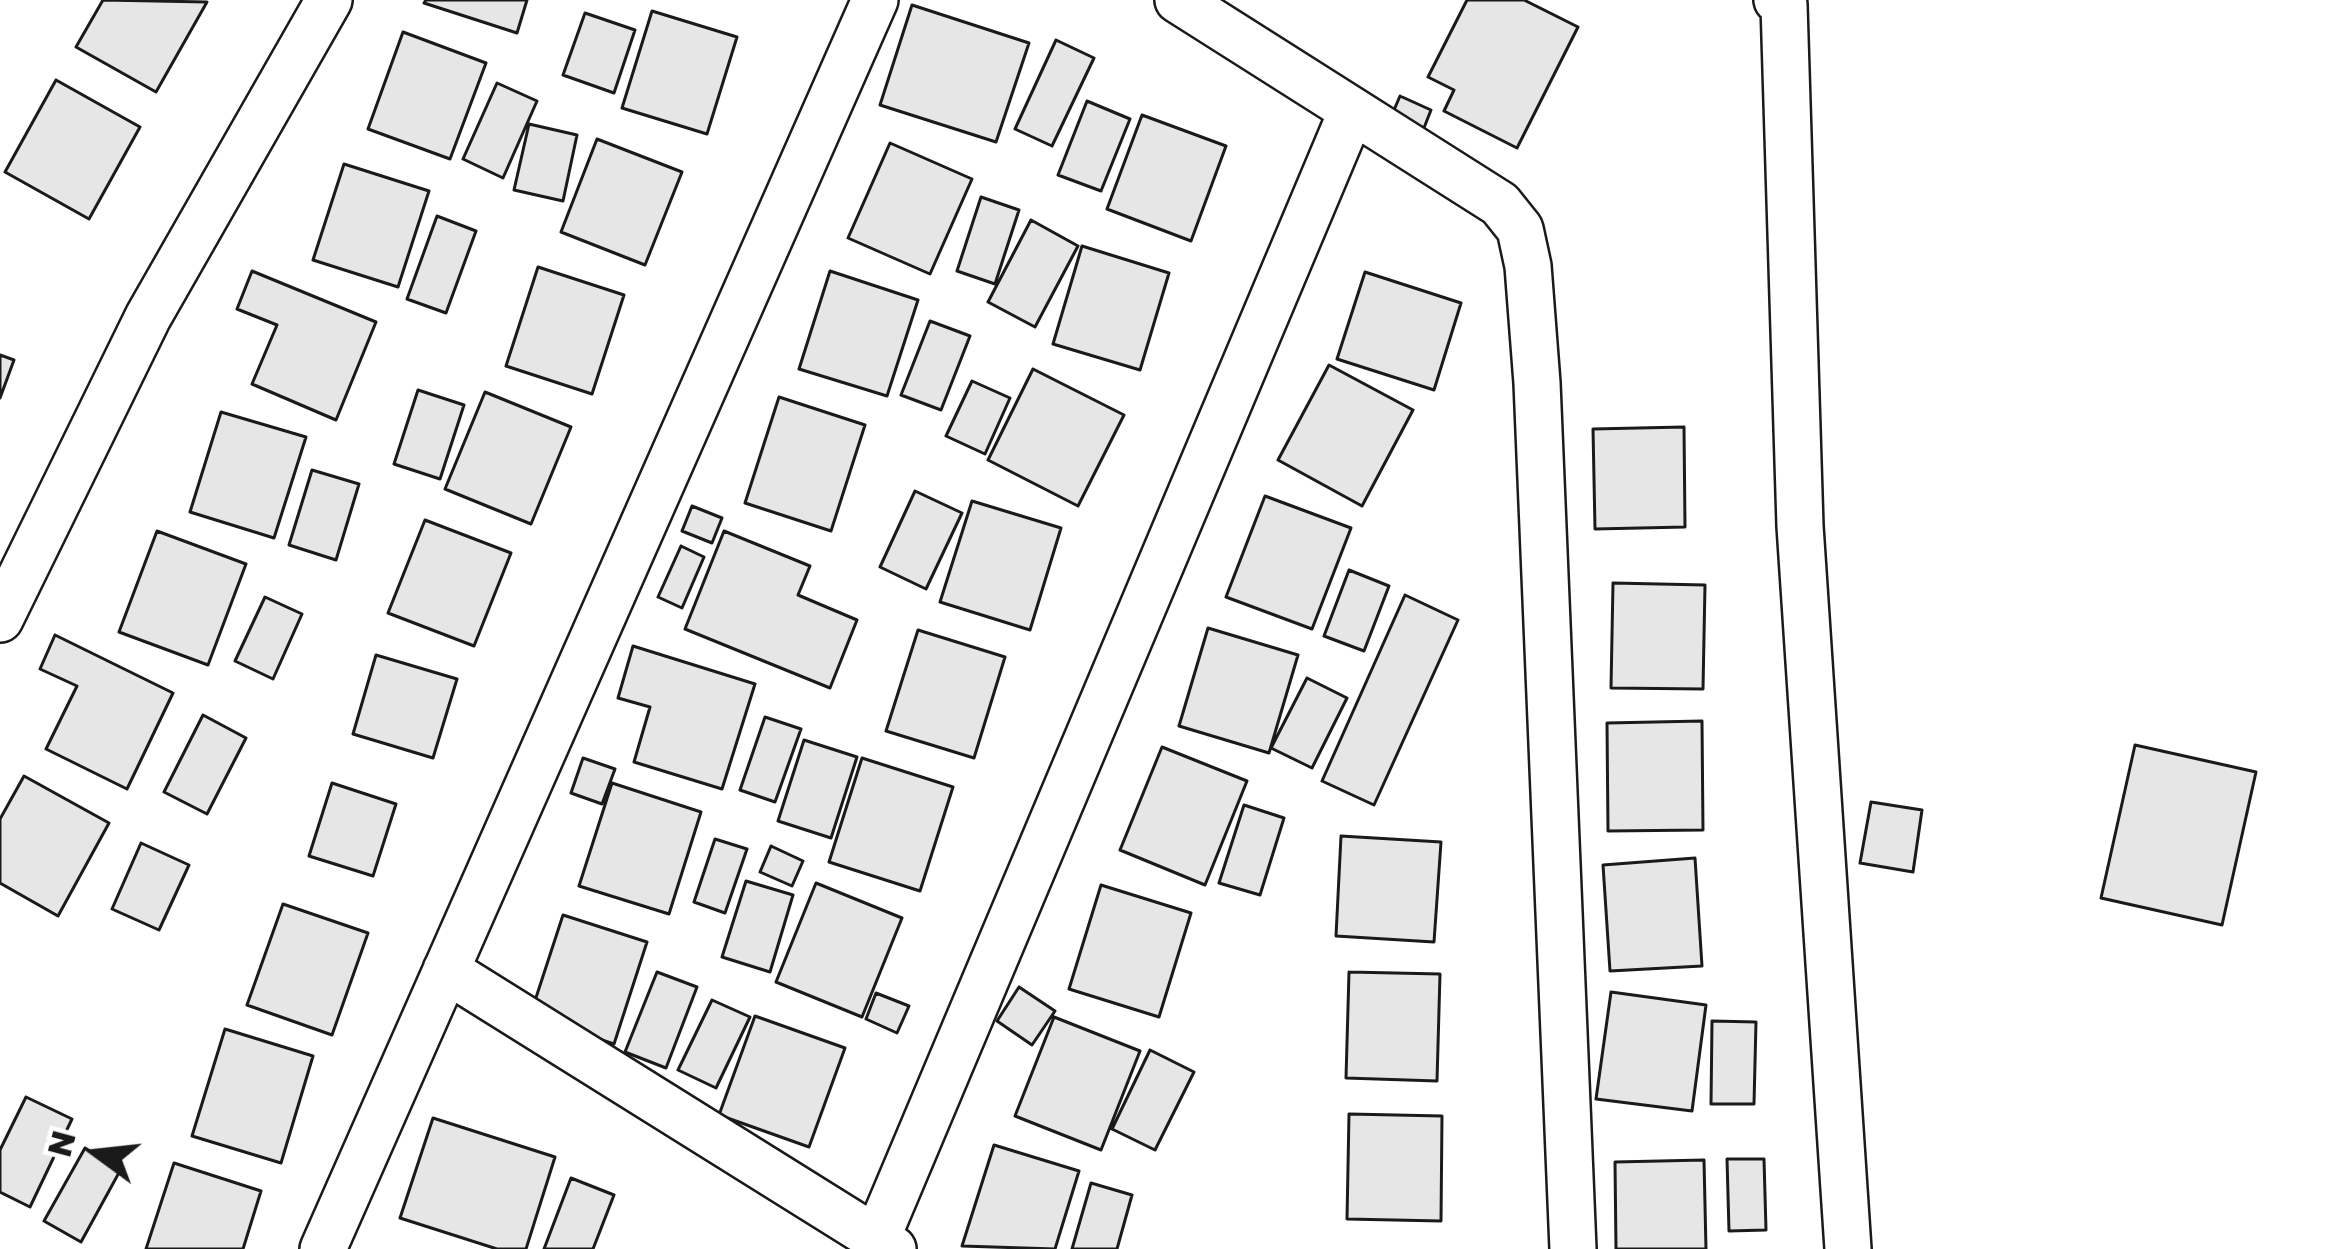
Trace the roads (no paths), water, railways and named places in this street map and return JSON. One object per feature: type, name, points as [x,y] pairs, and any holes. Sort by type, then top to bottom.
[{"type":"street","points":[[0,619],[148,317],[329,0]]},
{"type":"street","points":[[323,1249],[875,0]]},
{"type":"street","points":[[1178,0],[1500,204],[1520,229],[1538,406],[1573,1249]]},
{"type":"street","points":[[1782,2],[1800,526],[1848,1249]]},
{"type":"street","points":[[446,970],[885,1244],[1352,112]]}]
